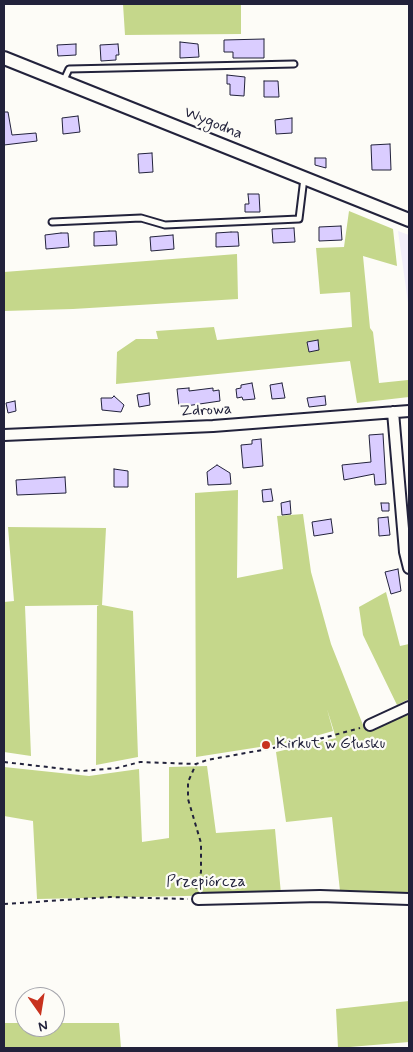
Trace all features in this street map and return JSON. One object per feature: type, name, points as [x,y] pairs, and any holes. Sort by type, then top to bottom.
[{"type":"street","name":"Wygodna","points":[[4,58],[409,220]]},
{"type":"street","name":"Zdrowa","points":[[4,435],[213,426],[409,411]]},
{"type":"street","points":[[393,412],[405,552],[409,568]]},
{"type":"street","points":[[370,725],[409,707]]},
{"type":"street","name":"Przepiórcza","points":[[198,899],[320,896],[409,899]]},
{"type":"lane","points":[[63,82],[70,69],[294,64]]},
{"type":"lane","points":[[52,222],[141,218],[165,225],[299,219],[304,178]]},
{"type":"path","points":[[4,762],[82,771],[117,768],[140,762],[196,764],[207,760],[312,741],[370,725]]},
{"type":"path","points":[[196,764],[188,782],[188,799],[201,844],[200,872],[196,890],[198,899]]},
{"type":"path","name":"Przepiórcza","points":[[4,904],[110,897],[198,899]]},
{"type":"shaded area","points":[[398,231],[409,235],[409,310]]},
{"type":"green space","points":[[123,4],[241,4],[241,34],[125,35]]},
{"type":"green space","points":[[349,211],[393,229],[397,266],[363,256],[370,328],[373,332],[379,383],[408,380],[409,397],[357,403],[350,361],[116,384],[117,352],[136,339],[158,339],[156,331],[214,327],[217,340],[352,327],[350,292],[320,294],[316,248],[344,247]]},
{"type":"green space","points":[[237,254],[238,299],[73,309],[4,311],[4,272]]},
{"type":"green space","points":[[238,490],[237,578],[283,569],[277,516],[303,514],[311,572],[331,644],[365,730],[409,714],[409,894],[340,891],[332,817],[286,822],[276,752],[336,738],[327,709],[333,731],[298,741],[196,757],[195,493]]},
{"type":"green space","points":[[8,527],[106,528],[102,605],[133,611],[138,757],[96,765],[97,606],[99,605],[25,606],[31,756],[4,752],[4,602],[14,601]]},
{"type":"green space","points":[[386,592],[400,646],[409,644],[409,699],[397,705],[363,635],[359,607]]},
{"type":"green space","points":[[207,766],[216,833],[275,829],[281,894],[37,899],[33,821],[4,816],[4,767],[89,776],[139,769],[142,842],[169,838],[169,767]]},
{"type":"green space","points":[[409,1001],[409,1042],[338,1048],[336,1009]]},
{"type":"green space","points":[[4,1023],[15,1023],[15,1037],[65,1037],[65,1023],[119,1023],[121,1048],[4,1048]]},
{"type":"building","points":[[264,39],[264,58],[233,58],[233,52],[224,52],[224,40]]},
{"type":"building","points":[[180,42],[198,44],[199,57],[180,58]]},
{"type":"building","points":[[76,44],[76,55],[58,56],[57,45]]},
{"type":"building","points":[[118,44],[119,55],[116,55],[116,60],[101,61],[100,45]]},
{"type":"building","points":[[227,75],[245,77],[244,96],[230,95],[230,84],[227,84]]},
{"type":"building","points":[[264,81],[278,81],[279,97],[264,97]]},
{"type":"building","points":[[4,112],[8,112],[12,135],[36,133],[37,141],[4,145]]},
{"type":"building","points":[[78,116],[80,132],[63,134],[62,118]]},
{"type":"building","points":[[292,118],[292,133],[276,134],[275,120]]},
{"type":"building","points":[[390,144],[391,170],[372,170],[371,145]]},
{"type":"building","points":[[152,153],[153,172],[139,173],[138,154]]},
{"type":"building","points":[[315,158],[326,158],[326,168],[315,165]]},
{"type":"building","points":[[248,194],[259,194],[260,212],[245,212],[245,204],[249,204]]},
{"type":"building","points":[[341,226],[342,240],[319,241],[319,227]]},
{"type":"building","points":[[294,228],[295,242],[273,243],[272,229]]},
{"type":"building","points":[[116,231],[117,245],[94,246],[94,232]]},
{"type":"building","points":[[238,232],[239,246],[216,247],[216,233]]},
{"type":"building","points":[[68,233],[69,247],[46,249],[45,235]]},
{"type":"building","points":[[173,235],[174,249],[151,251],[150,237]]},
{"type":"building","points":[[318,340],[319,350],[309,352],[307,342]]},
{"type":"building","points":[[252,383],[255,399],[243,400],[242,397],[237,398],[236,389],[241,388],[241,385]]},
{"type":"building","points":[[282,383],[285,398],[272,399],[270,385]]},
{"type":"building","points":[[189,388],[189,391],[213,388],[213,391],[219,390],[220,401],[179,407],[177,389]]},
{"type":"building","points":[[149,393],[150,405],[139,407],[137,395]]},
{"type":"building","points":[[114,396],[124,405],[121,412],[102,410],[101,398],[112,398]]},
{"type":"building","points":[[325,396],[326,405],[309,407],[307,398]]},
{"type":"building","points":[[15,401],[16,411],[8,413],[6,403]]},
{"type":"building","points":[[383,434],[386,484],[375,485],[374,474],[344,480],[342,465],[371,462],[369,435]]},
{"type":"building","points":[[261,439],[263,466],[243,468],[241,445],[252,444],[252,440]]},
{"type":"building","points":[[217,465],[230,473],[231,484],[208,485],[207,472]]},
{"type":"building","points":[[114,469],[128,471],[128,487],[114,487]]},
{"type":"building","points":[[65,477],[66,493],[17,495],[16,480]]},
{"type":"building","points":[[271,489],[273,501],[263,502],[262,490]]},
{"type":"building","points":[[290,501],[291,514],[282,515],[281,503]]},
{"type":"building","points":[[381,503],[389,503],[389,511],[382,511]]},
{"type":"building","points":[[388,517],[390,535],[379,536],[378,518]]},
{"type":"building","points":[[331,519],[333,533],[314,536],[312,522]]},
{"type":"building","points":[[398,569],[401,591],[391,594],[385,572]]},
{"type":"place","name":"Kirkut w Głusku","points":[[266,745]]}]
